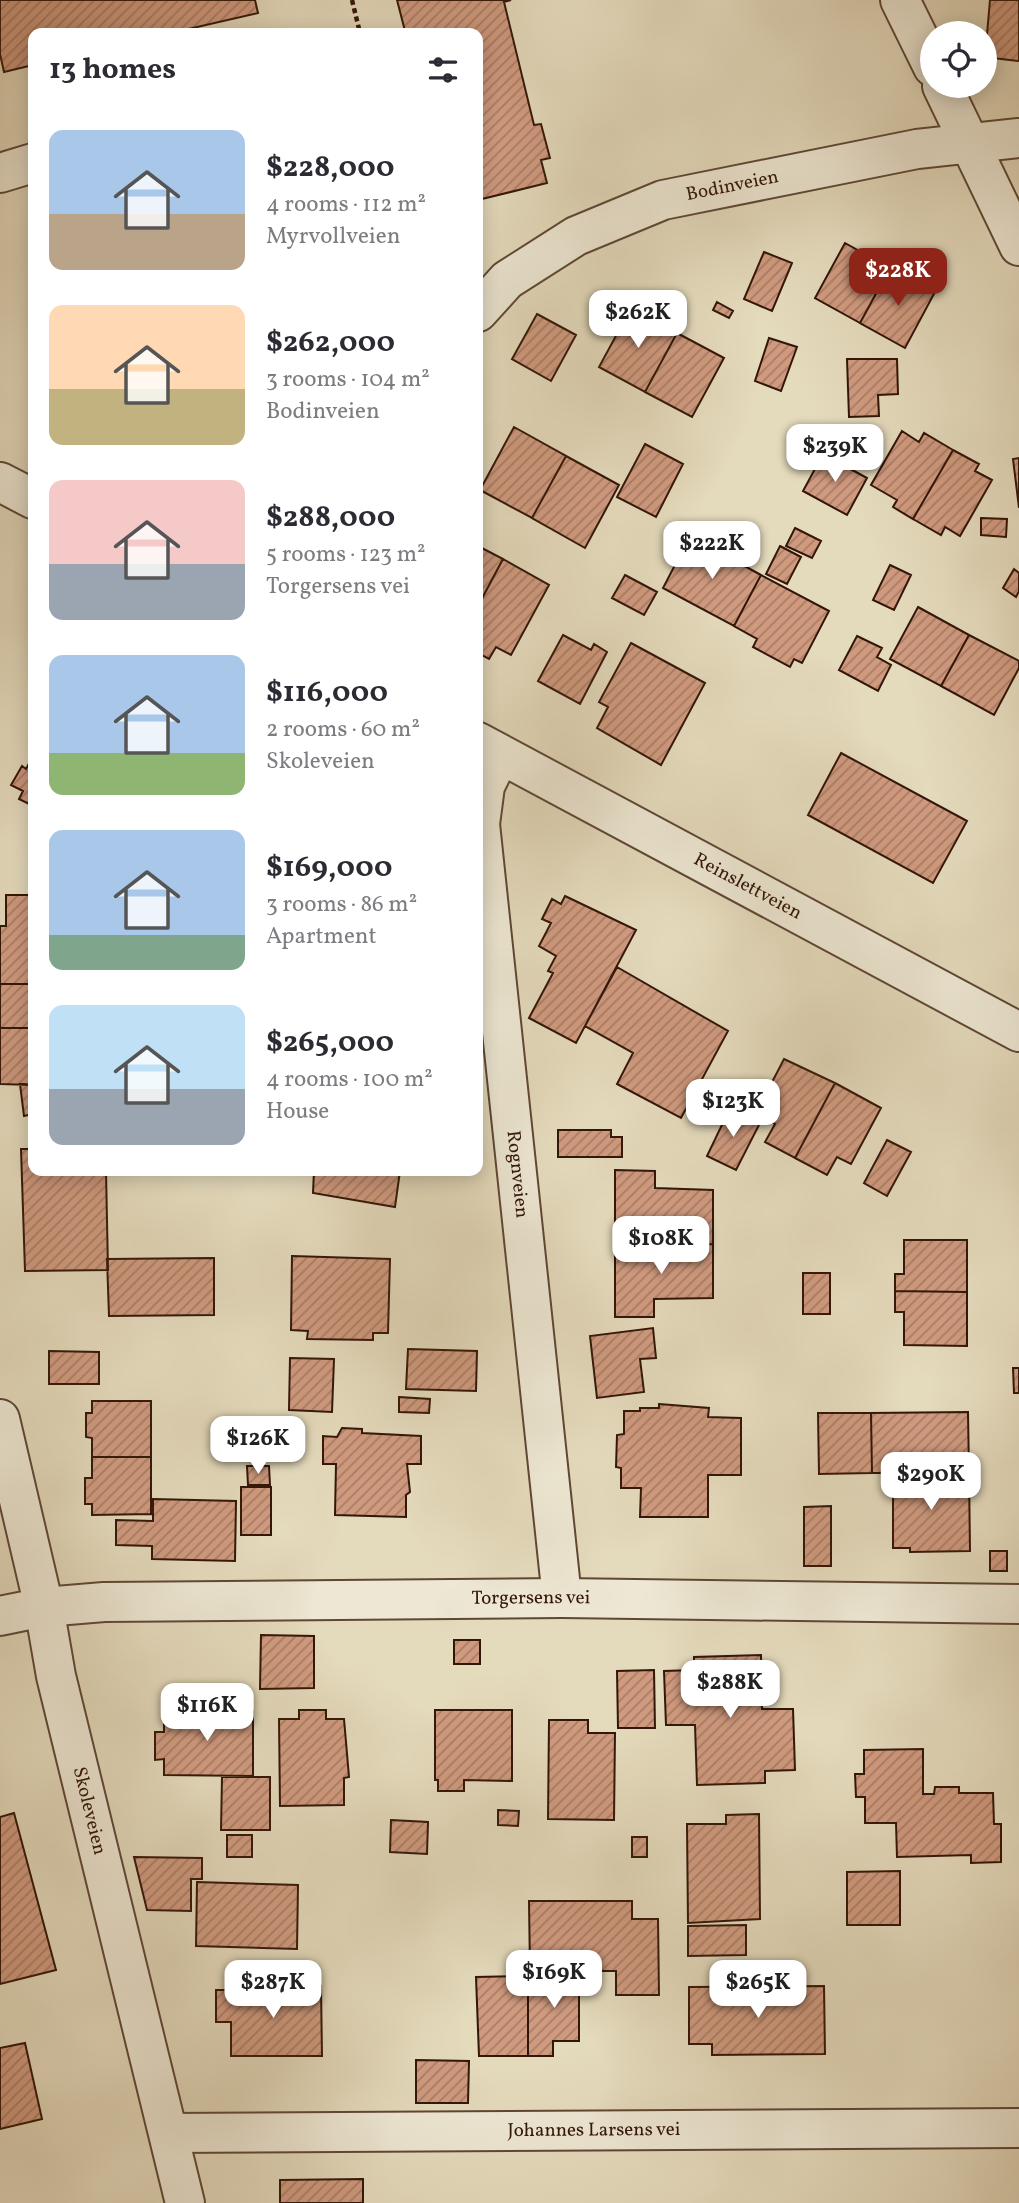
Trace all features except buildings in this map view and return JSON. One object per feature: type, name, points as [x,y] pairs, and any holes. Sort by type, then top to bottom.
[{"type":"street","points":[[900,0],[920,41]]},
{"type":"street","points":[[948,98],[1019,246]]},
{"type":"street","name":"Bodinveien","points":[[483,306],[507,280],[576,236],[663,200],[917,149],[1019,138]]},
{"type":"street","points":[[0,173],[28,165]]},
{"type":"street","points":[[0,482],[28,496]]},
{"type":"street","name":"Reinslettveien","points":[[489,749],[1019,1032]]},
{"type":"street","name":"Rognveien","points":[[483,801],[489,749]]},
{"type":"street","name":"Rognveien","points":[[483,852],[562,1598]]},
{"type":"street","name":"Skoleveien","points":[[0,1419],[44,1607],[56,1676],[185,2203]]},
{"type":"street","name":"Torgersens vei","points":[[0,1616],[44,1607],[104,1602],[562,1598],[1019,1604]]},
{"type":"street","name":"Johannes Larsens vei","points":[[169,2133],[1019,2129]]},
{"type":"path","points":[[352,0],[358,28]]}]
